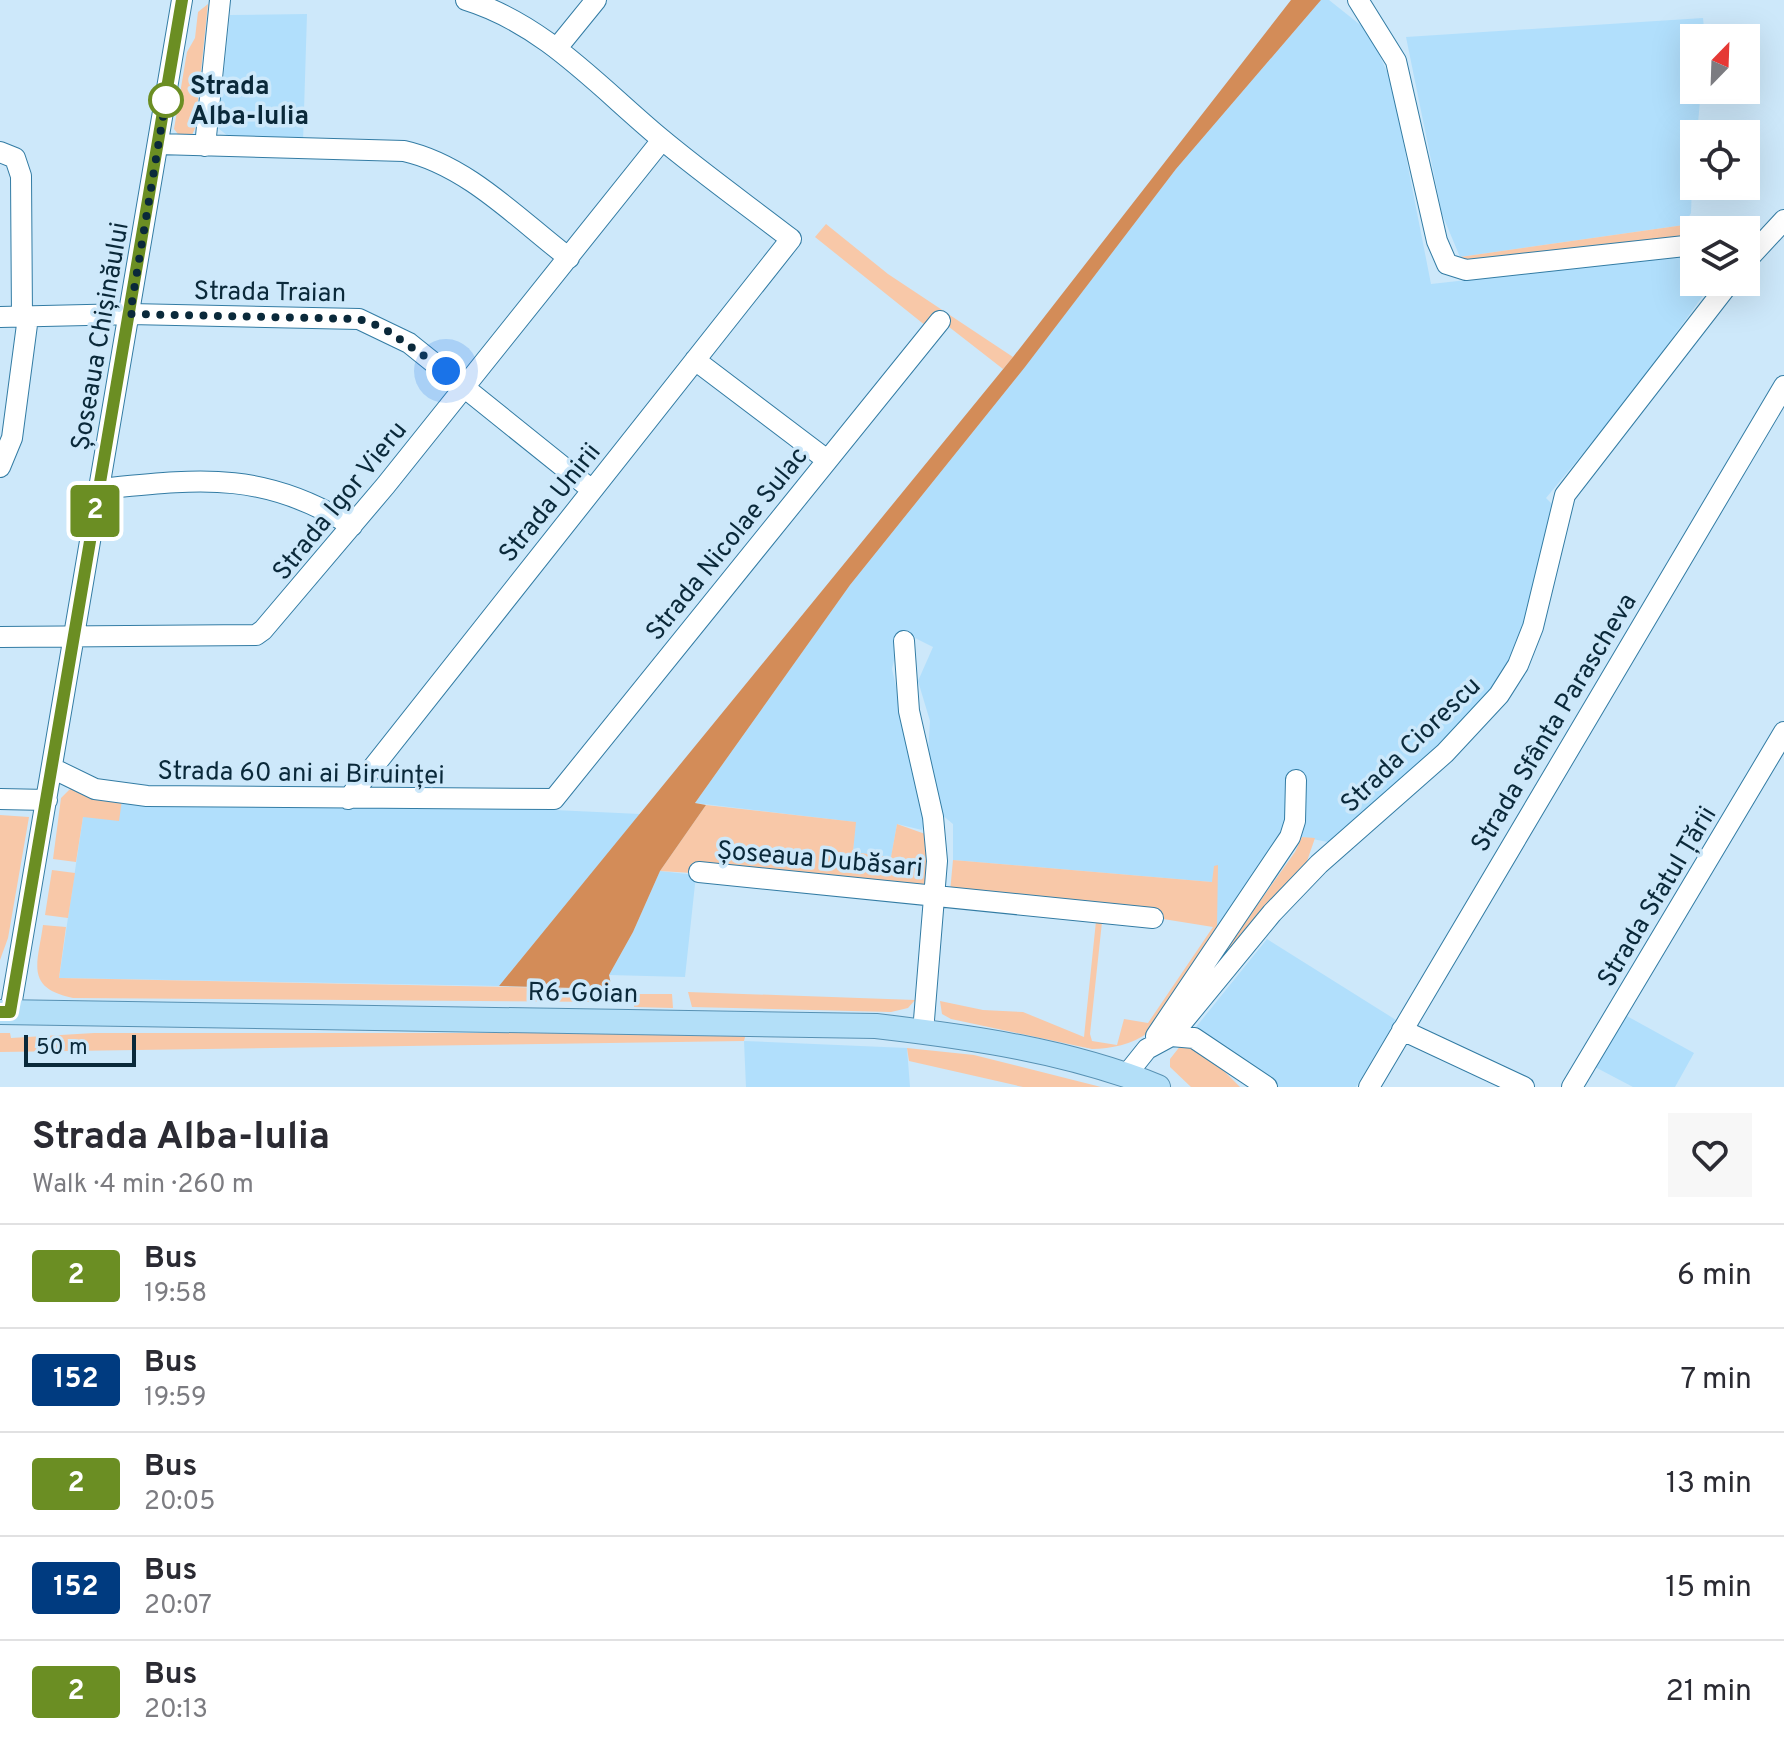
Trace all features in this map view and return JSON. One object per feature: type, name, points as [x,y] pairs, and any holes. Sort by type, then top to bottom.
[{"type":"main road","name":"R6-Goian","points":[[5,1012],[778,1023],[923,1032],[1020,1047],[1127,1074],[1158,1087]]},
{"type":"street","name":"Șoseaua Chișinăului","points":[[5,1012],[47,800],[182,0]]},
{"type":"street","points":[[205,146],[220,0]]},
{"type":"street","points":[[466,0],[514,18],[557,48],[662,140]]},
{"type":"street","points":[[557,48],[596,0]]},
{"type":"street","points":[[1358,0],[1396,61],[1437,241],[1447,264],[1466,270],[1680,247]]},
{"type":"street","name":"Strada Unirii","points":[[348,799],[791,239],[662,140]]},
{"type":"street","name":"Strada Igor Vieru","points":[[0,637],[256,635],[289,603],[662,140]]},
{"type":"street","points":[[158,144],[404,151],[427,156],[451,167],[569,258]]},
{"type":"street","points":[[0,152],[15,158],[21,176],[25,317],[12,438],[0,467]]},
{"type":"street","points":[[1760,245],[1784,220]]},
{"type":"street","name":"Strada Ciorescu","points":[[1127,1074],[1147,1049],[1171,1036],[1272,913],[1319,864],[1445,753],[1499,695],[1518,665],[1533,627],[1565,495],[1719,296]]},
{"type":"street","name":"Strada Traian","points":[[0,317],[130,314],[359,319],[409,343],[592,490]]},
{"type":"street","name":"Strada Nicolae Sulac","points":[[554,799],[940,321]]},
{"type":"street","points":[[695,360],[827,460]]},
{"type":"street","name":"Strada Sfânta Parascheva","points":[[1369,1087],[1784,386]]},
{"type":"street","points":[[99,489],[185,482],[264,485],[308,502],[352,526]]},
{"type":"street","name":"Șoseaua Dubăsari","points":[[904,641],[909,711],[936,832],[936,895],[923,1032]]},
{"type":"street","name":"Strada Sfatul Țării","points":[[1572,1087],[1784,732]]},
{"type":"street","name":"Strada 60 ani ai Biruinței","points":[[52,768],[113,793],[348,799],[554,799]]},
{"type":"street","points":[[1147,1049],[1290,837],[1295,821],[1296,780]]},
{"type":"street","points":[[0,799],[47,800]]},
{"type":"street","name":"Șoseaua Dubăsari","points":[[699,872],[1153,918]]},
{"type":"street","points":[[1402,1030],[1524,1087]]},
{"type":"street","points":[[1171,1036],[1194,1038],[1267,1087]]},
{"type":"shaded area","points":[[1291,0],[1321,0],[1176,169],[1025,367],[850,585],[695,803],[706,805],[660,871],[633,932],[609,975],[612,989],[499,986],[1013,357]]},
{"type":"shaded area","points":[[1321,0],[1329,0],[1368,31],[1391,80],[1431,284],[1680,257],[1680,296],[1703,296],[1628,399],[1546,498],[1554,506],[1519,647],[1503,680],[1441,747],[1333,843],[1302,837],[1239,932],[1214,926],[1212,882],[953,860],[953,824],[942,815],[928,754],[930,721],[918,681],[933,647],[901,631],[892,669],[926,817],[922,830],[897,824],[891,858],[853,852],[855,822],[695,803],[850,585],[1017,377],[1176,169]]},
{"type":"shaded area","points":[[208,4],[195,128],[190,140],[181,138],[174,129],[187,52],[195,38],[198,12]]},
{"type":"shaded area","points":[[307,14],[303,143],[233,140],[218,128],[230,15]]},
{"type":"shaded area","points":[[1703,18],[1704,24],[1680,24],[1680,104],[1700,104],[1698,120],[1680,120],[1680,200],[1691,200],[1689,216],[1680,216],[1680,226],[1460,257],[1442,214],[1406,37]]},
{"type":"shaded area","points":[[826,224],[888,274],[1013,357],[1003,369],[935,316],[926,326],[815,237]]},
{"type":"shaded area","points":[[1680,226],[1680,240],[1468,262],[1460,257]]},
{"type":"shaded area","points":[[71,788],[122,800],[119,821],[83,817],[76,862],[53,859],[61,798]]},
{"type":"shaded area","points":[[122,800],[511,808],[640,814],[499,986],[59,978],[83,817]]},
{"type":"shaded area","points":[[706,805],[856,822],[853,852],[891,857],[897,824],[928,835],[928,888],[660,871]]},
{"type":"shaded area","points":[[0,815],[29,817],[8,938],[0,960]]},
{"type":"shaded area","points":[[1302,837],[1315,838],[1305,867],[1173,1023],[1295,852]]},
{"type":"shaded area","points":[[953,860],[1212,882],[1214,866],[1218,865],[1217,927],[1148,1033],[1128,1043],[1114,1047],[1092,1049],[951,1019],[942,1014],[940,1001],[983,1010],[1023,1012],[1084,1037],[1096,921],[1102,922],[1090,1034],[1092,1041],[1117,1045],[1124,1019],[1148,1023],[1213,927],[1157,918],[1157,909],[950,892]]},
{"type":"shaded area","points":[[52,870],[75,873],[68,918],[45,915]]},
{"type":"shaded area","points":[[660,871],[696,875],[685,977],[609,975],[633,932]]},
{"type":"shaded area","points":[[43,925],[66,927],[59,978],[612,989],[611,1002],[73,998],[57,994],[41,981],[37,962]]},
{"type":"shaded area","points":[[1267,939],[1396,1020],[1356,1087],[1275,1087],[1219,1049],[1196,1027]]},
{"type":"shaded area","points":[[688,992],[915,1000],[908,1008],[891,1012],[692,1007]]},
{"type":"shaded area","points":[[634,994],[672,994],[673,1008],[634,1007]]},
{"type":"shaded area","points":[[1625,1015],[1694,1053],[1675,1087],[1633,1087],[1595,1067]]},
{"type":"shaded area","points":[[0,1033],[10,1033],[11,1038],[94,1033],[746,1033],[744,1041],[0,1052]]},
{"type":"shaded area","points":[[744,1041],[907,1048],[910,1087],[746,1087]]},
{"type":"shaded area","points":[[1181,1045],[1207,1054],[1240,1087],[1191,1087],[1170,1067],[1170,1059]]},
{"type":"shaded area","points":[[907,1048],[974,1055],[1101,1087],[1023,1087],[909,1061]]},
{"type":"bus line","name":"2","points":[[0,1012],[10,1012],[182,0]]},
{"type":"place","name":"Strada Alba-Iulia","points":[[166,100]]},
{"type":"route","points":[[166,100],[168,87],[130,314],[359,319],[382,327],[409,343],[446,371]]}]
